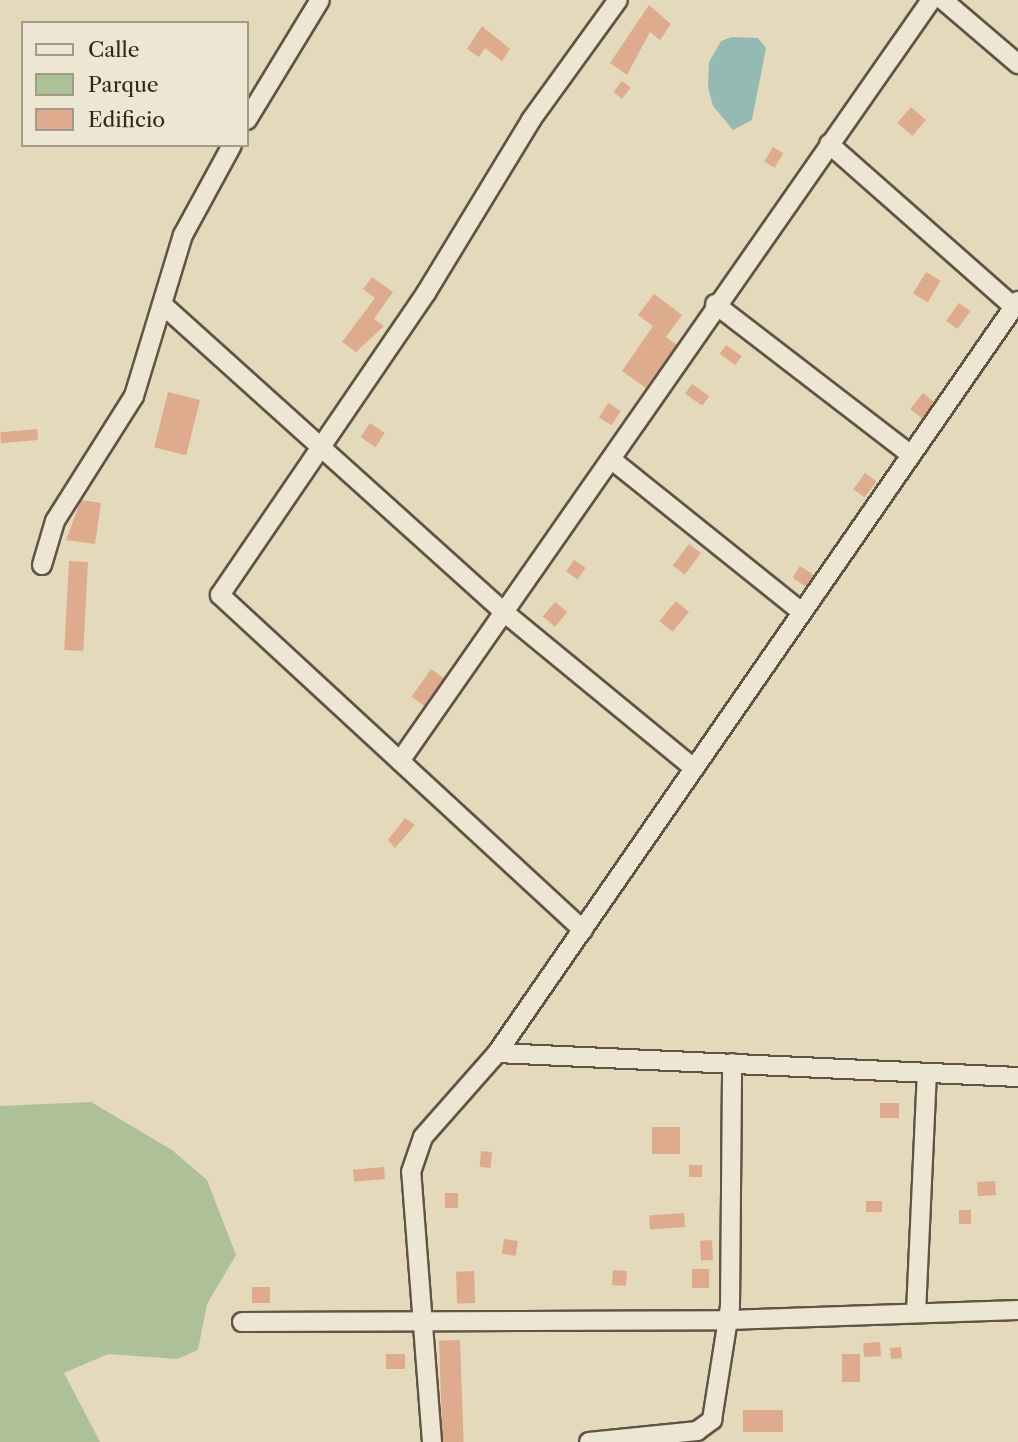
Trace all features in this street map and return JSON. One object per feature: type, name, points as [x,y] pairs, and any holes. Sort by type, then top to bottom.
[{"type":"street","points":[[248,118],[320,0]]},
{"type":"street","points":[[583,930],[220,595],[426,293],[531,120],[618,0]]},
{"type":"street","points":[[400,761],[612,460],[715,304],[931,0]]},
{"type":"street","points":[[943,0],[1018,64]]},
{"type":"street","points":[[432,1442],[411,1172],[416,1152],[497,1054],[1016,304],[829,145]]},
{"type":"street","points":[[42,565],[55,521],[134,396],[183,236],[231,147]]},
{"type":"street","points":[[715,304],[911,455]]},
{"type":"street","points":[[163,305],[505,613],[694,768]]},
{"type":"street","points":[[612,460],[802,612]]},
{"type":"street","points":[[497,1054],[1018,1077]]},
{"type":"street","points":[[589,1442],[707,1427],[729,1320],[732,1063]]},
{"type":"street","points":[[916,1312],[928,1073]]},
{"type":"street","points":[[242,1322],[729,1320],[1018,1310]]},
{"type":"green space","points":[[91,1102],[172,1150],[207,1180],[236,1255],[207,1304],[198,1350],[177,1359],[108,1354],[64,1373],[100,1442],[0,1442],[0,1106]]},
{"type":"water","points":[[732,37],[758,38],[766,48],[752,120],[733,130],[713,106],[708,87],[709,62],[721,41]]},
{"type":"building","points":[[649,5],[671,24],[660,40],[650,32],[627,75],[610,63]]},
{"type":"building","points":[[482,26],[510,49],[502,61],[485,48],[479,57],[467,49]]},
{"type":"building","points":[[622,81],[631,88],[622,99],[613,92]]},
{"type":"building","points":[[911,107],[926,120],[912,136],[897,123]]},
{"type":"building","points":[[773,147],[783,153],[775,168],[764,162]]},
{"type":"building","points":[[926,272],[941,281],[928,302],[913,293]]},
{"type":"building","points":[[372,277],[393,292],[374,319],[384,326],[356,352],[342,342],[375,298],[363,289]]},
{"type":"building","points":[[654,294],[682,315],[666,337],[677,345],[646,388],[622,371],[653,326],[638,315]]},
{"type":"building","points":[[959,303],[970,311],[957,329],[946,321]]},
{"type":"building","points":[[726,345],[742,356],[735,365],[720,354]]},
{"type":"building","points":[[692,384],[709,396],[702,406],[685,394]]},
{"type":"building","points":[[168,392],[200,400],[186,455],[154,447]]},
{"type":"building","points":[[923,393],[934,402],[923,419],[910,409]]},
{"type":"building","points":[[608,403],[621,411],[612,425],[599,417]]},
{"type":"building","points":[[370,423],[385,433],[375,447],[360,437]]},
{"type":"building","points":[[37,429],[38,440],[1,443],[0,432]]},
{"type":"building","points":[[865,473],[876,481],[865,497],[853,489]]},
{"type":"building","points":[[81,500],[101,503],[95,544],[66,540]]},
{"type":"building","points":[[689,544],[701,553],[685,575],[673,566]]},
{"type":"building","points":[[574,560],[586,568],[578,579],[566,572]]},
{"type":"building","points":[[69,561],[88,562],[83,651],[64,650]]},
{"type":"building","points":[[800,566],[814,575],[807,587],[792,578]]},
{"type":"building","points":[[676,601],[689,612],[672,632],[659,621]]},
{"type":"building","points":[[555,602],[567,612],[555,627],[543,617]]},
{"type":"building","points":[[431,669],[444,678],[425,706],[411,697]]},
{"type":"building","points":[[405,818],[415,825],[395,848],[388,840]]},
{"type":"building","points":[[880,1103],[899,1103],[899,1118],[880,1118]]},
{"type":"building","points":[[652,1127],[680,1127],[680,1154],[652,1154]]},
{"type":"building","points":[[481,1151],[492,1152],[491,1168],[480,1167]]},
{"type":"building","points":[[689,1165],[702,1165],[702,1177],[689,1177]]},
{"type":"building","points":[[384,1167],[385,1179],[354,1182],[353,1170]]},
{"type":"building","points":[[995,1181],[996,1195],[978,1196],[977,1182]]},
{"type":"building","points":[[445,1193],[458,1193],[458,1208],[445,1208]]},
{"type":"building","points":[[866,1201],[882,1201],[882,1212],[866,1212]]},
{"type":"building","points":[[959,1210],[971,1210],[971,1224],[959,1224]]},
{"type":"building","points":[[684,1213],[685,1227],[650,1229],[649,1215]]},
{"type":"building","points":[[504,1239],[518,1241],[516,1256],[502,1254]]},
{"type":"building","points":[[712,1240],[713,1260],[701,1261],[700,1241]]},
{"type":"building","points":[[692,1269],[709,1269],[709,1288],[692,1288]]},
{"type":"building","points":[[613,1270],[627,1271],[626,1286],[612,1285]]},
{"type":"building","points":[[474,1271],[475,1303],[457,1304],[456,1272]]},
{"type":"building","points":[[252,1287],[270,1287],[270,1303],[252,1303]]},
{"type":"building","points":[[460,1340],[464,1442],[443,1442],[439,1341]]},
{"type":"building","points":[[880,1342],[881,1356],[864,1357],[863,1343]]},
{"type":"building","points":[[901,1347],[902,1358],[891,1359],[890,1348]]},
{"type":"building","points":[[386,1354],[405,1354],[405,1369],[386,1369]]},
{"type":"building","points":[[842,1354],[860,1354],[860,1382],[842,1382]]},
{"type":"building","points":[[743,1410],[783,1410],[783,1432],[743,1432]]}]
